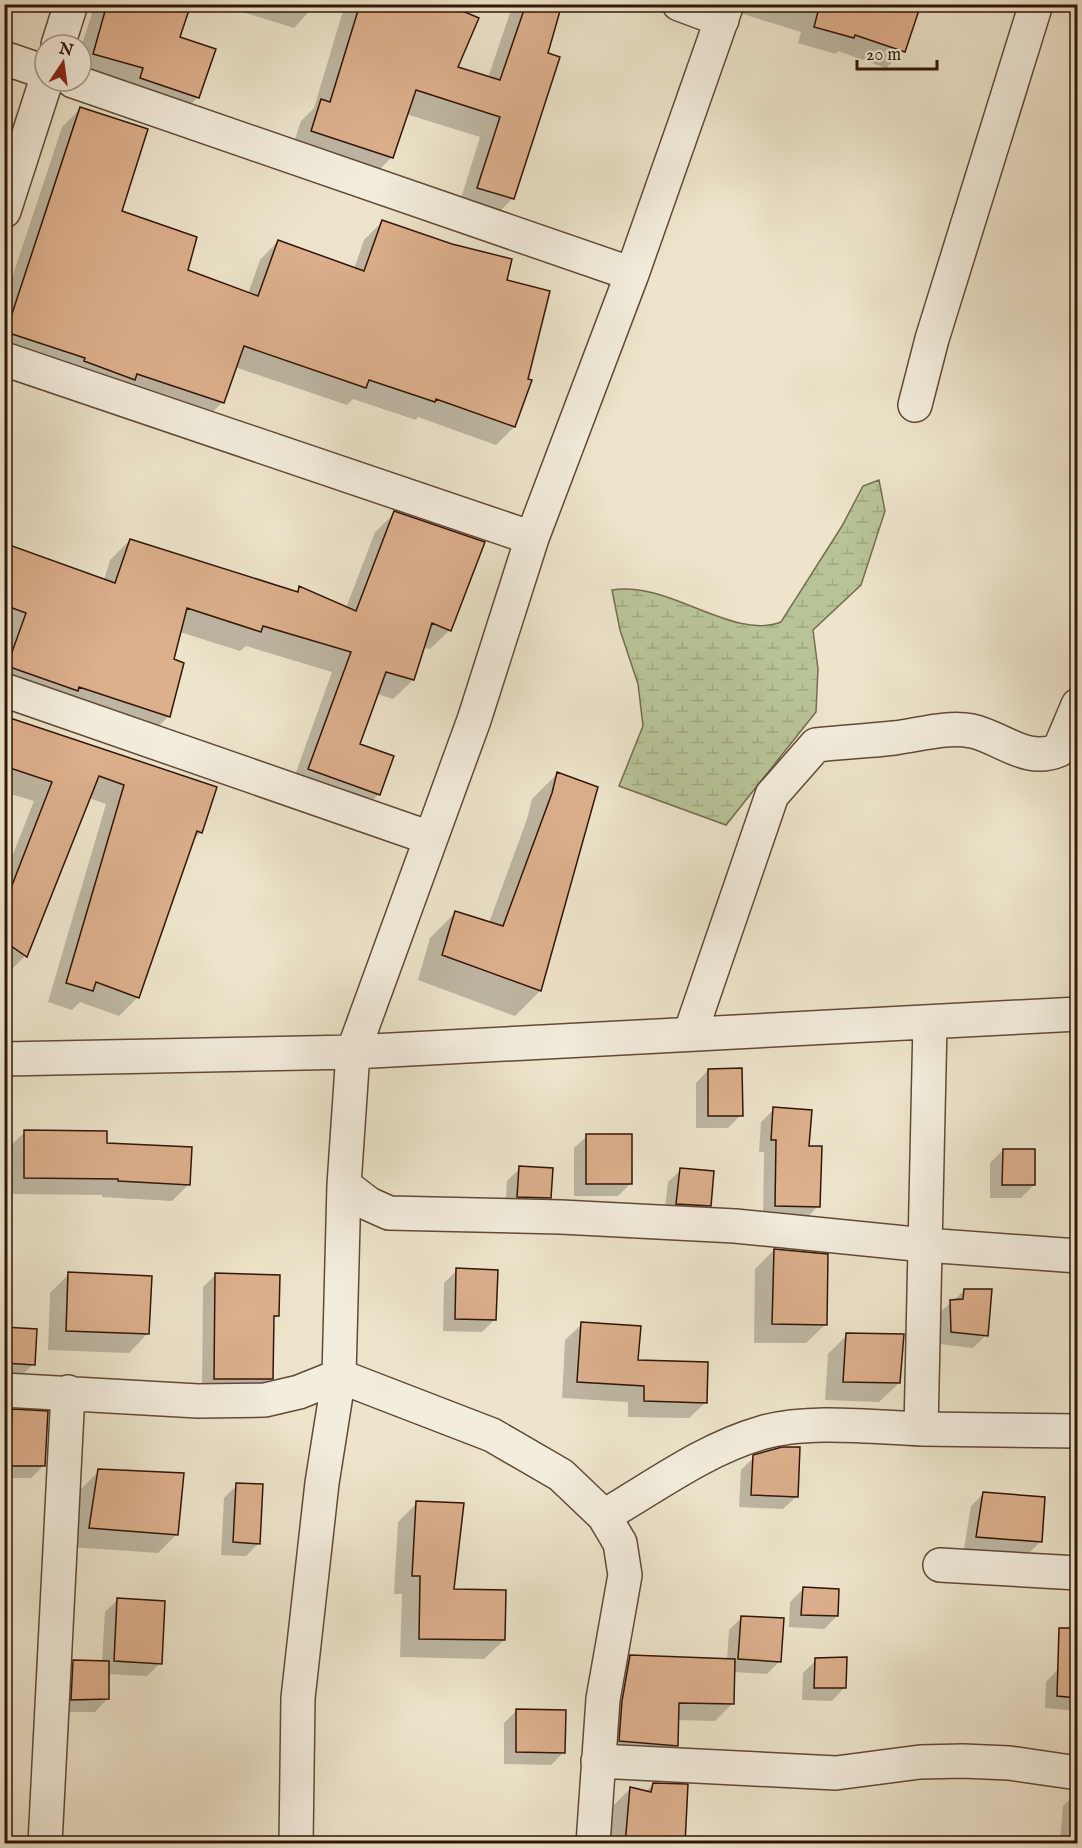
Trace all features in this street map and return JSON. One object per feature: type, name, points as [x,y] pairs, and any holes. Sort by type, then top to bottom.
[{"type":"street","points":[[62,33],[71,4]]},
{"type":"street","points":[[296,1844],[298,1698],[322,1483],[339,1376],[344,1185],[353,1052],[474,720],[532,538],[632,274],[724,12],[679,4]]},
{"type":"street","points":[[915,405],[932,339],[1036,4]]},
{"type":"street","points":[[4,58],[33,68]]},
{"type":"street","points":[[93,88],[632,274]]},
{"type":"street","points":[[4,211],[42,93]]},
{"type":"street","points":[[4,358],[532,538]]},
{"type":"street","points":[[4,690],[430,838]]},
{"type":"street","points":[[690,1034],[772,795],[816,745],[895,738],[929,731],[972,731],[1012,749],[1030,754],[1049,754],[1072,740],[1077,705]]},
{"type":"street","points":[[4,1059],[353,1052],[1077,1014]]},
{"type":"street","points":[[921,1429],[930,1023]]},
{"type":"street","points":[[344,1185],[369,1204],[389,1213],[561,1217],[723,1225],[925,1245],[1077,1256]]},
{"type":"street","points":[[4,1390],[198,1401],[265,1400],[299,1392],[339,1376],[492,1435],[561,1475],[604,1516],[620,1543],[625,1575],[603,1699],[592,1844]]},
{"type":"street","points":[[45,1844],[68,1392]]},
{"type":"street","points":[[604,1516],[719,1449],[763,1432],[820,1426],[1077,1431]]},
{"type":"street","points":[[940,1565],[1077,1573]]},
{"type":"street","points":[[598,1761],[836,1773],[920,1762],[963,1761],[1010,1763],[1077,1773]]},
{"type":"green space","points":[[879,480],[885,511],[861,585],[813,630],[818,669],[816,712],[726,825],[619,786],[643,726],[638,684],[620,630],[612,590],[633,589],[655,593],[742,624],[762,626],[781,622],[842,526],[863,486]]},
{"type":"building","points":[[107,4],[191,4],[180,37],[216,49],[199,98],[140,78],[143,68],[93,54]]},
{"type":"building","points":[[360,4],[446,4],[479,18],[458,67],[500,80],[526,4],[562,4],[548,53],[560,57],[514,199],[477,188],[500,117],[416,90],[393,158],[311,131],[321,99],[330,102]]},
{"type":"building","points":[[820,4],[921,4],[905,52],[855,35],[854,38],[814,27]]},
{"type":"building","points":[[80,107],[148,129],[122,211],[197,237],[188,270],[258,296],[278,240],[364,271],[382,220],[452,244],[512,259],[507,280],[550,291],[528,379],[532,380],[515,427],[436,399],[435,402],[369,380],[366,388],[244,346],[224,403],[137,374],[135,380],[84,361],[85,358],[6,332]]},
{"type":"building","points":[[394,511],[485,542],[451,631],[432,623],[414,680],[386,672],[360,744],[394,756],[380,795],[308,769],[351,652],[263,626],[261,632],[187,608],[174,659],[184,663],[170,717],[79,687],[78,691],[7,666],[26,613],[4,605],[4,543],[115,583],[130,539],[298,592],[299,586],[356,611]]},
{"type":"building","points":[[4,716],[217,787],[202,833],[197,831],[139,998],[96,982],[93,991],[66,983],[124,785],[99,776],[27,957],[4,941],[4,906],[52,782],[4,766]]},
{"type":"building","points":[[557,772],[598,787],[541,991],[442,955],[455,911],[503,926],[552,793]]},
{"type":"building","points":[[742,1068],[743,1116],[708,1116],[708,1069]]},
{"type":"building","points":[[773,1107],[812,1110],[809,1146],[822,1146],[820,1207],[775,1206],[776,1140],[771,1140]]},
{"type":"building","points":[[24,1130],[107,1131],[107,1143],[192,1147],[190,1185],[118,1181],[118,1179],[24,1178]]},
{"type":"building","points":[[586,1134],[632,1134],[632,1184],[586,1184]]},
{"type":"building","points":[[1003,1149],[1035,1149],[1035,1185],[1002,1185]]},
{"type":"building","points":[[519,1166],[553,1168],[551,1198],[517,1197]]},
{"type":"building","points":[[680,1168],[714,1171],[711,1206],[676,1204]]},
{"type":"building","points":[[774,1249],[828,1254],[827,1325],[772,1324]]},
{"type":"building","points":[[456,1268],[498,1270],[496,1320],[455,1319]]},
{"type":"building","points":[[68,1272],[152,1276],[149,1334],[66,1331]]},
{"type":"building","points":[[215,1273],[280,1275],[279,1316],[274,1316],[273,1379],[214,1379]]},
{"type":"building","points":[[964,1289],[992,1289],[988,1336],[951,1332],[950,1300],[963,1299]]},
{"type":"building","points":[[581,1322],[641,1326],[638,1360],[708,1362],[707,1403],[644,1401],[644,1386],[577,1382]]},
{"type":"building","points":[[4,1327],[37,1329],[35,1365],[4,1363]]},
{"type":"building","points":[[846,1333],[904,1334],[900,1383],[843,1382]]},
{"type":"building","points":[[12,1409],[48,1411],[45,1466],[10,1466]]},
{"type":"building","points":[[782,1447],[800,1447],[798,1497],[751,1495],[753,1455]]},
{"type":"building","points":[[98,1469],[184,1473],[178,1535],[89,1528]]},
{"type":"building","points":[[236,1483],[263,1484],[260,1544],[233,1542]]},
{"type":"building","points":[[983,1492],[1045,1497],[1042,1542],[976,1537]]},
{"type":"building","points":[[416,1501],[464,1503],[454,1589],[506,1590],[505,1640],[419,1639],[420,1576],[412,1576]]},
{"type":"building","points":[[803,1587],[839,1589],[838,1616],[801,1615]]},
{"type":"building","points":[[117,1598],[165,1601],[162,1664],[114,1661]]},
{"type":"building","points":[[741,1616],[784,1618],[781,1662],[738,1659]]},
{"type":"building","points":[[1059,1628],[1077,1628],[1077,1698],[1057,1696]]},
{"type":"building","points":[[630,1655],[735,1659],[734,1704],[679,1703],[678,1746],[619,1741],[622,1701]]},
{"type":"building","points":[[847,1657],[846,1688],[814,1688],[815,1658]]},
{"type":"building","points":[[73,1660],[109,1661],[109,1699],[71,1700]]},
{"type":"building","points":[[516,1709],[566,1710],[565,1753],[516,1752]]},
{"type":"building","points":[[653,1783],[688,1784],[685,1844],[625,1844],[630,1787],[651,1792]]}]
